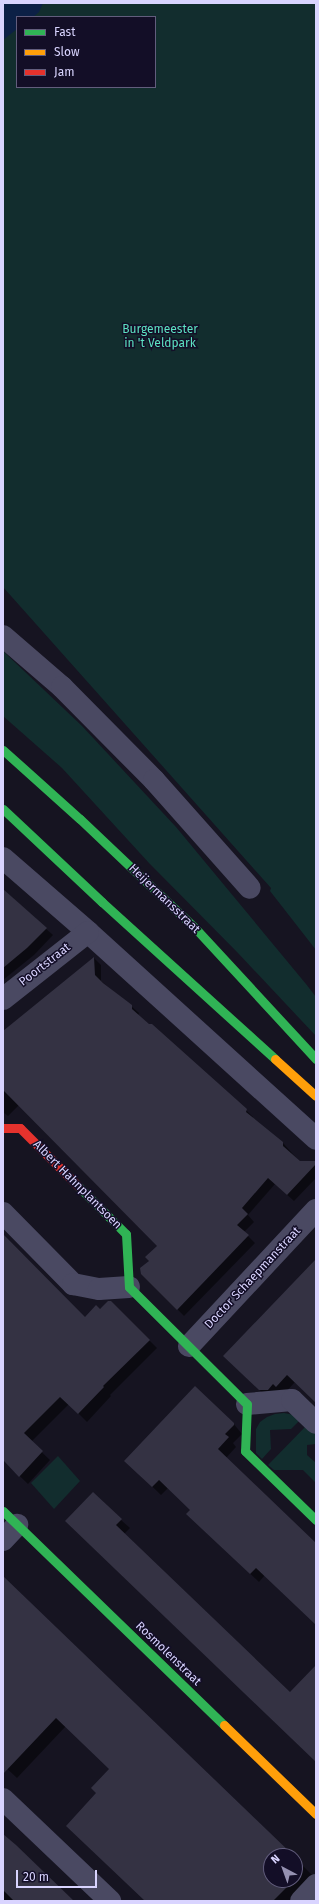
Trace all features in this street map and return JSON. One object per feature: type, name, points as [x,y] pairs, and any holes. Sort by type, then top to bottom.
[{"type":"street","points":[[3,636],[62,687],[154,780],[250,888]]},
{"type":"street","name":"Heijermansstraat","points":[[3,750],[80,818],[196,929],[316,1059]]},
{"type":"street","points":[[3,809],[102,902],[316,1096]]},
{"type":"street","points":[[3,858],[88,932],[316,1139]]},
{"type":"street","name":"Poortstraat","points":[[3,999],[88,932]]},
{"type":"street","name":"Albert Hahnplantsoen","points":[[3,1128],[20,1128],[126,1234],[129,1287]]},
{"type":"street","name":"Doctor Schaepmanstraat","points":[[189,1346],[316,1210]]},
{"type":"street","points":[[3,1213],[73,1284],[99,1289],[129,1287],[247,1404],[245,1451],[316,1520]]},
{"type":"street","points":[[247,1404],[292,1400],[316,1423]]},
{"type":"street","name":"Rosmolenstraat","points":[[8,1525],[316,1814]]},
{"type":"street","points":[[3,1799],[110,1901]]},
{"type":"street","points":[[300,1901],[316,1885]]},
{"type":"green space","name":"Burgemeester in 't Veldpark","points":[[3,3],[316,3],[316,950],[270,891],[271,888],[3,587]]},
{"type":"green space","points":[[3,651],[82,726],[176,827],[306,984],[316,997],[316,1036],[237,952],[149,863],[62,768],[3,716]]},
{"type":"green space","points":[[284,1413],[294,1415],[300,1420],[291,1429],[270,1430],[271,1449],[262,1459],[256,1453],[256,1429],[260,1422],[267,1417]]},
{"type":"green space","points":[[306,1426],[316,1435],[316,1444],[307,1445],[307,1455],[316,1463],[316,1483],[303,1470],[274,1470],[268,1465]]},
{"type":"green space","points":[[58,1456],[80,1481],[54,1509],[31,1483]]},
{"type":"water","points":[[3,3],[43,3],[39,12],[34,16],[16,16],[16,30],[3,40]]},
{"type":"building","points":[[3,889],[47,928],[27,948],[3,968]]},
{"type":"building","points":[[94,957],[95,975],[103,983],[132,1005],[132,1009],[149,1024],[152,1024],[247,1109],[246,1112],[283,1142],[283,1146],[300,1161],[316,1161],[316,1164],[287,1195],[268,1178],[242,1208],[248,1214],[237,1225],[249,1235],[177,1310],[141,1274],[140,1268],[149,1261],[145,1257],[157,1246],[3,1090],[3,1031]]},
{"type":"building","points":[[3,1234],[85,1317],[96,1305],[100,1309],[108,1301],[111,1301],[150,1340],[103,1386],[104,1387],[78,1414],[60,1397],[24,1433],[43,1451],[19,1477],[3,1460]]},
{"type":"building","points":[[316,1259],[316,1403],[287,1375],[276,1387],[273,1384],[268,1390],[259,1390],[223,1356]]},
{"type":"building","points":[[195,1386],[234,1423],[234,1425],[225,1434],[229,1437],[218,1449],[316,1543],[316,1625],[256,1568],[250,1574],[186,1514],[190,1510],[159,1480],[152,1487],[124,1461]]},
{"type":"building","points":[[93,1492],[122,1519],[116,1525],[290,1692],[316,1665],[316,1762],[65,1521]]},
{"type":"building","points":[[3,1576],[286,1848],[263,1848],[263,1888],[286,1888],[273,1901],[145,1901],[66,1826],[96,1793],[91,1788],[109,1769],[56,1718],[3,1774]]},
{"type":"building","points":[[3,1834],[74,1901],[14,1901],[3,1890]]},
{"type":"traffic: fast","points":[[3,750],[80,819],[196,929],[316,1059]]},
{"type":"traffic: fast","points":[[3,809],[102,902],[275,1059]]},
{"type":"traffic: fast","points":[[78,1186],[126,1234],[129,1287],[247,1404],[245,1451],[316,1520]]},
{"type":"traffic: fast","points":[[3,1511],[224,1725]]},
{"type":"traffic: slow","points":[[275,1059],[316,1096]]},
{"type":"traffic: slow","points":[[224,1725],[316,1814]]},
{"type":"traffic: jam","points":[[3,1128],[20,1128],[78,1186]]}]
